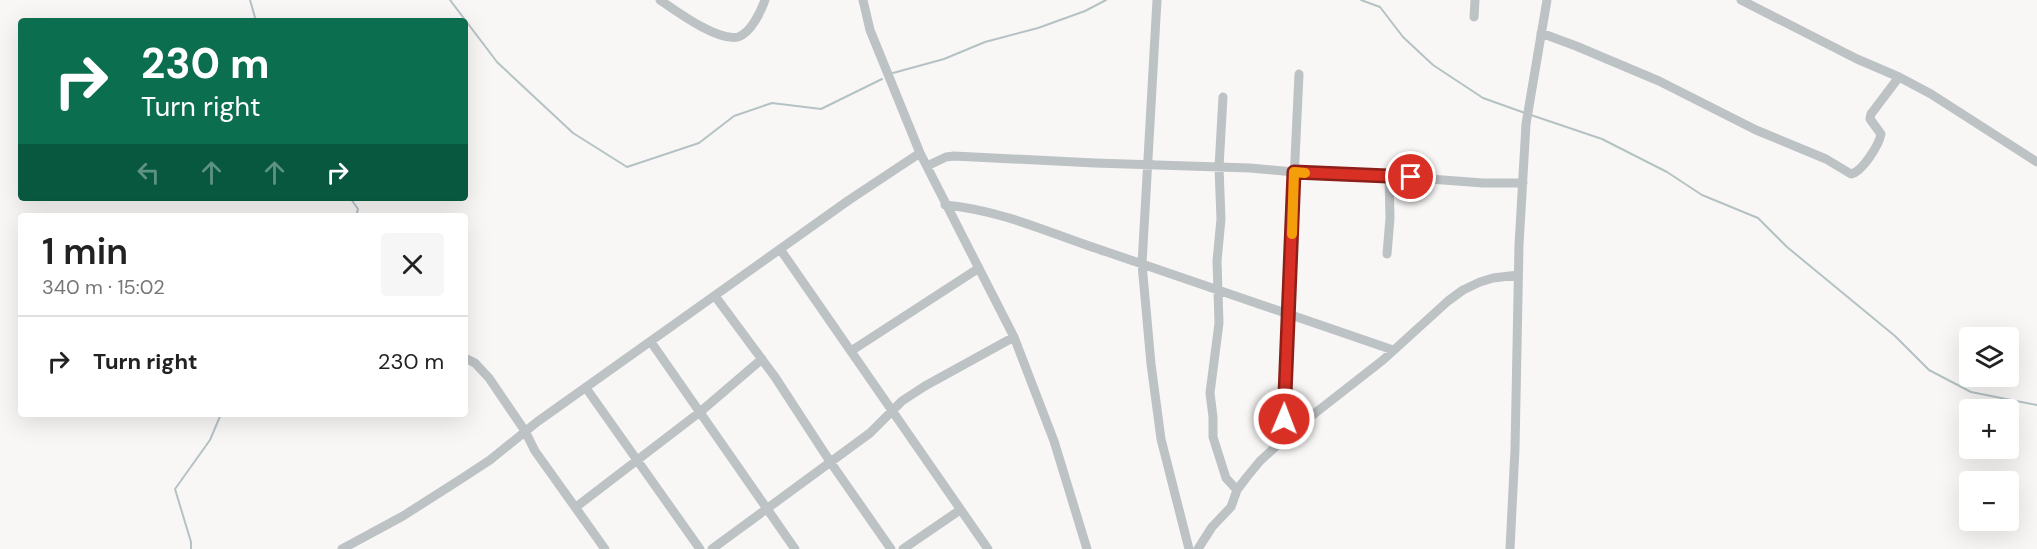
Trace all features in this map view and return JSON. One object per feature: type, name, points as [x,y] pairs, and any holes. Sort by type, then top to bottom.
[{"type":"street","points":[[660,0],[699,24],[726,37],[741,36],[746,32],[761,11],[765,0]]},
{"type":"street","points":[[863,0],[870,30],[920,153],[1014,337],[1053,441],[1088,549]]},
{"type":"street","points":[[1157,0],[1142,264],[1151,364],[1161,439],[1189,549]]},
{"type":"street","points":[[1474,17],[1475,0]]},
{"type":"street","points":[[1510,549],[1518,275],[1526,124],[1547,0]]},
{"type":"street","points":[[1741,0],[1857,59],[1899,77],[1977,122],[2037,162]]},
{"type":"street","points":[[1541,33],[1659,81],[1756,130],[1826,159],[1851,174],[1857,173],[1877,146],[1881,134],[1870,119],[1870,114],[1899,77]]},
{"type":"street","points":[[1296,428],[1287,422],[1283,414],[1299,74]]},
{"type":"street","points":[[1223,97],[1219,167],[1221,219],[1217,261],[1219,323],[1210,393],[1213,437],[1226,478],[1237,490]]},
{"type":"street","points":[[342,549],[403,516],[490,460],[525,431],[849,200],[920,153]]},
{"type":"street","points":[[927,166],[946,157],[954,156],[1219,167],[1483,183],[1523,183]]},
{"type":"street","points":[[1387,254],[1390,218],[1389,176]]},
{"type":"street","points":[[945,204],[975,208],[1016,219],[1393,350]]},
{"type":"street","points":[[780,249],[988,549]]},
{"type":"street","points":[[851,351],[979,268]]},
{"type":"street","points":[[1198,549],[1212,526],[1231,507],[1237,490],[1260,461],[1296,428],[1463,290],[1493,278],[1518,275]]},
{"type":"street","points":[[715,296],[762,359],[891,549]]},
{"type":"street","points":[[712,549],[870,433],[902,401],[1014,337]]},
{"type":"street","points":[[651,342],[795,549]]},
{"type":"street","points":[[576,507],[700,412],[762,359]]},
{"type":"street","points":[[468,360],[475,363],[489,378],[525,431],[535,451],[605,549]]},
{"type":"street","points":[[586,388],[700,549]]},
{"type":"street","points":[[903,549],[960,510]]},
{"type":"waterway","points":[[250,0],[255,18]]},
{"type":"waterway","points":[[450,0],[464,18]]},
{"type":"waterway","points":[[893,73],[944,59],[985,42],[1038,28],[1085,11],[1106,0]]},
{"type":"waterway","points":[[1361,0],[1380,7],[1403,37],[1433,65],[1483,98],[1525,113]]},
{"type":"waterway","points":[[468,24],[497,62],[573,133],[627,167],[699,143],[734,116],[772,103],[821,109],[882,79]]},
{"type":"waterway","points":[[1531,115],[1602,139],[1667,172],[1702,195],[1758,218],[1787,247],[1895,336],[1929,370],[1971,392],[2037,405]]},
{"type":"waterway","points":[[352,201],[358,209],[357,213]]},
{"type":"waterway","points":[[191,549],[191,542],[175,489],[210,440],[220,417]]},
{"type":"slow traffic","points":[[1292,234],[1294,172],[1305,173]]},
{"type":"route","points":[[1284,419],[1294,172],[1411,177]]}]
